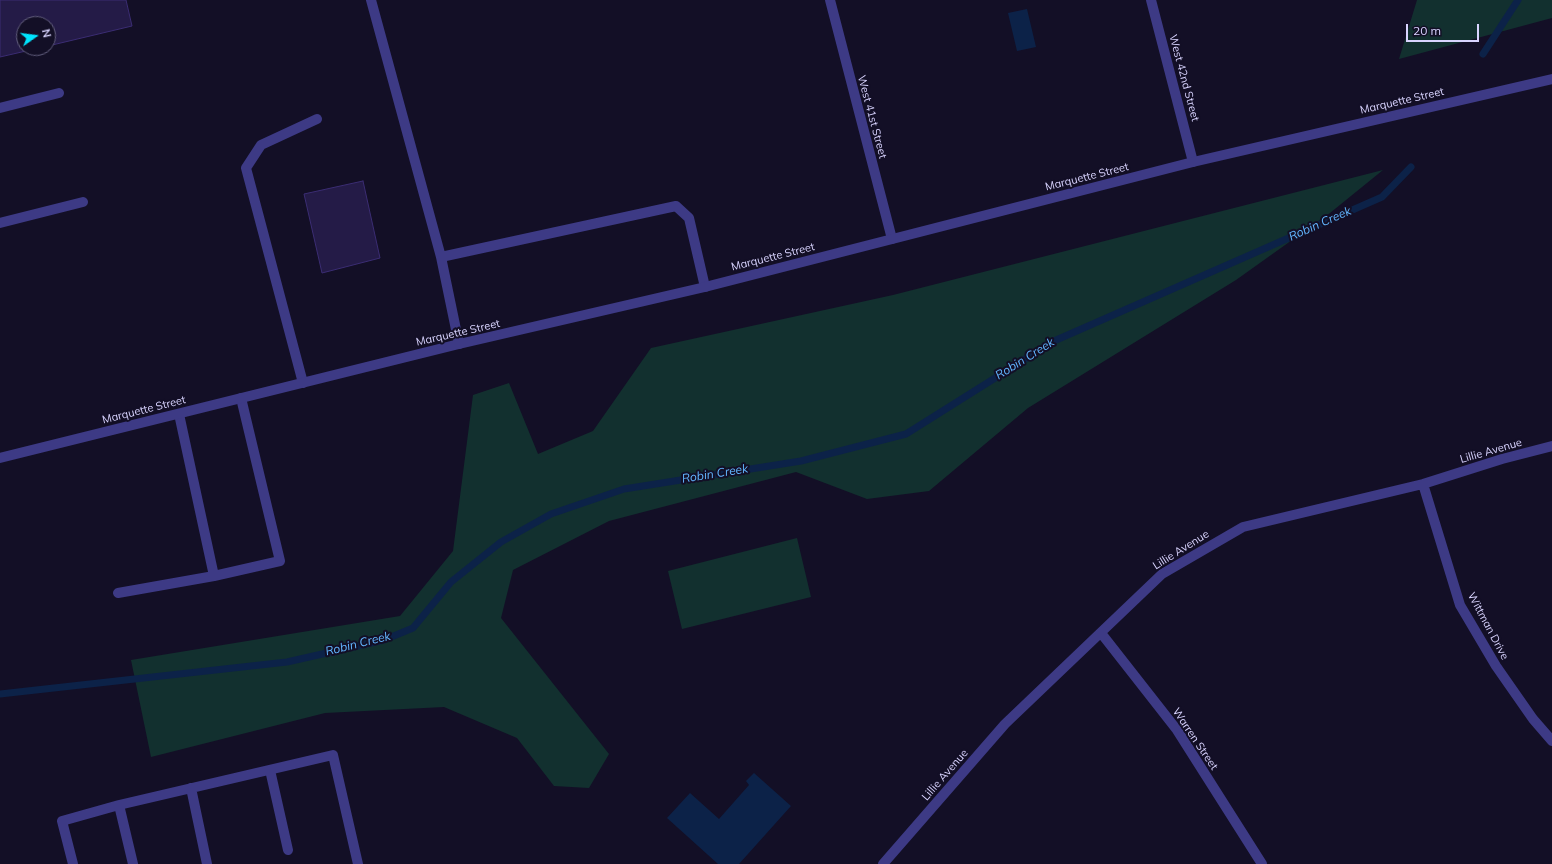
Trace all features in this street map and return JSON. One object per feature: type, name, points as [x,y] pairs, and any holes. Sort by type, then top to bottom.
[{"type":"street","points":[[372,0],[441,257],[459,344]]},
{"type":"street","name":"West 41st Street","points":[[830,0],[892,239]]},
{"type":"street","name":"West 42nd Street","points":[[1151,0],[1193,162]]},
{"type":"street","name":"Marquette Street","points":[[0,458],[459,344],[705,287],[1193,162],[1552,79]]},
{"type":"street","points":[[0,108],[59,93]]},
{"type":"street","points":[[303,383],[246,168],[261,145],[317,119]]},
{"type":"street","points":[[0,223],[83,202]]},
{"type":"street","points":[[441,257],[676,206],[689,218],[705,287]]},
{"type":"street","points":[[118,593],[214,576],[280,561],[241,398]]},
{"type":"street","points":[[179,414],[214,576]]},
{"type":"street","name":"Lillie Avenue","points":[[883,864],[1005,724],[1162,574],[1243,527],[1423,484],[1552,446]]},
{"type":"street","name":"Wittman Drive","points":[[1423,484],[1460,604],[1496,666],[1533,719],[1552,741]]},
{"type":"street","name":"Warren Street","points":[[1101,633],[1177,730],[1262,864]]},
{"type":"street","points":[[73,864],[62,821],[119,805],[333,755],[358,864]]},
{"type":"street","points":[[270,770],[288,850]]},
{"type":"street","points":[[191,788],[207,864]]},
{"type":"street","points":[[119,805],[133,864]]},
{"type":"green space","points":[[1417,0],[1552,0],[1552,18],[1399,59]]},
{"type":"green space","points":[[1383,170],[1330,213],[1236,280],[1028,408],[929,491],[867,499],[796,472],[609,521],[513,570],[501,618],[609,754],[589,788],[554,786],[517,738],[444,707],[325,713],[151,757],[131,660],[400,616],[453,551],[473,395],[509,383],[538,454],[593,431],[651,348],[893,295]]},
{"type":"green space","points":[[797,538],[811,597],[682,629],[668,571]]},
{"type":"water","points":[[1027,9],[1036,47],[1017,51],[1008,13]]},
{"type":"water","points":[[754,773],[791,806],[739,864],[718,864],[667,818],[690,793],[719,819],[749,785],[746,781]]},
{"type":"building","points":[[0,0],[126,0],[132,26],[56,44],[56,16],[16,16],[16,53],[0,57]]},
{"type":"building","points":[[363,181],[380,258],[322,273],[304,194]]},
{"type":"waterway","name":"Robin Creek","points":[[1483,54],[1518,0]]},
{"type":"waterway","name":"Robin Creek","points":[[0,694],[287,662],[384,640],[413,628],[451,582],[501,542],[551,514],[624,489],[801,461],[906,434],[1054,341],[1382,197],[1411,167]]}]
